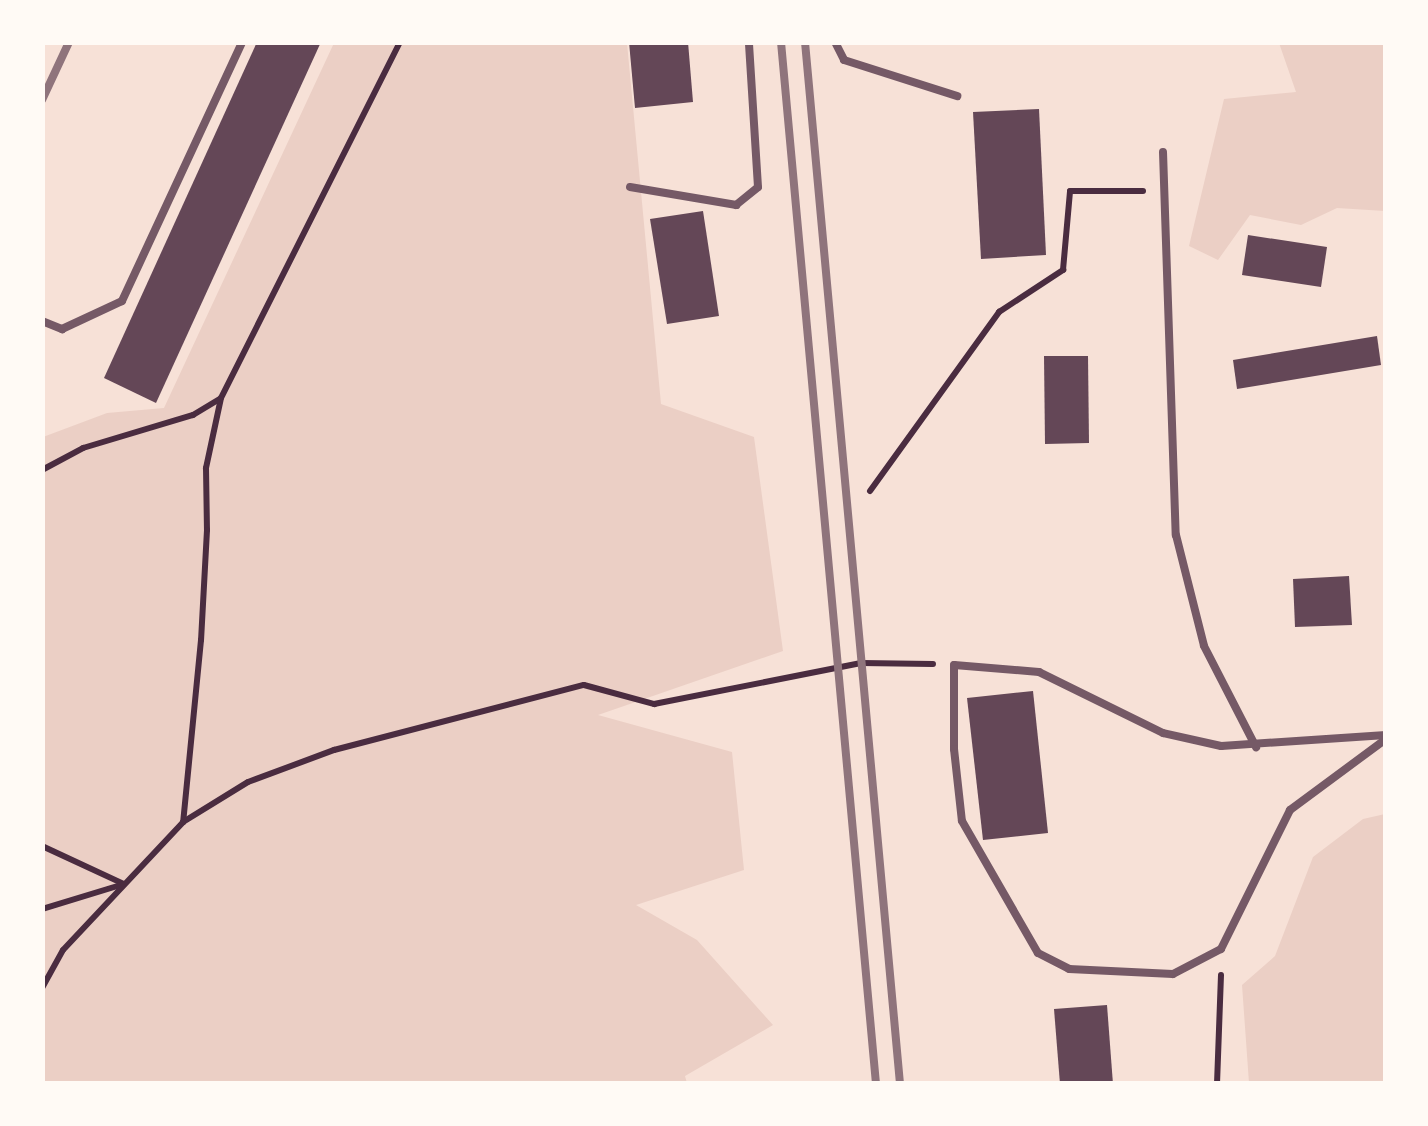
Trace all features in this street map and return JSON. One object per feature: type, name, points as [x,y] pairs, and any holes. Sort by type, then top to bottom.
[{"type":"lane","points":[[42,320],[62,328],[122,301],[242,42]]},
{"type":"lane","points":[[630,187],[736,205],[758,188],[749,42]]},
{"type":"lane","points":[[834,42],[844,60],[956,96]]},
{"type":"lane","points":[[1163,152],[1176,535],[1204,646],[1256,747]]},
{"type":"lane","points":[[954,665],[1039,672],[1163,732],[1221,746],[1386,737],[1290,810],[1221,949],[1173,974],[1069,969],[1038,954],[962,820],[954,750],[954,665]]},
{"type":"path","points":[[184,822],[201,640],[206,468],[222,398],[400,42]]},
{"type":"path","points":[[870,491],[999,312],[1063,270],[1070,191],[1164,191]]},
{"type":"path","points":[[42,470],[83,448],[192,415],[222,398]]},
{"type":"path","points":[[42,988],[63,950],[184,822],[248,782],[334,750],[584,685],[654,704],[861,664],[954,665]]},
{"type":"path","points":[[42,846],[124,884]]},
{"type":"path","points":[[42,910],[124,884]]},
{"type":"path","points":[[1217,1084],[1221,949]]},
{"type":"shaded area","points":[[334,43],[627,43],[661,404],[754,437],[783,651],[598,715],[732,752],[744,870],[636,905],[697,940],[773,1025],[685,1076],[687,1083],[43,1084],[43,437],[107,413],[164,408]]},
{"type":"shaded area","points":[[1279,43],[1385,43],[1385,211],[1337,208],[1301,225],[1250,215],[1218,260],[1189,246],[1224,99],[1296,92]]},
{"type":"shaded area","points":[[1385,814],[1385,1083],[1249,1083],[1242,985],[1275,956],[1313,857],[1363,819]]},
{"type":"building","points":[[257,42],[321,42],[156,403],[104,378]]},
{"type":"building","points":[[629,42],[688,42],[693,102],[635,108]]},
{"type":"building","points":[[1039,109],[1046,255],[981,259],[973,112]]},
{"type":"building","points":[[703,211],[719,316],[667,324],[650,219]]},
{"type":"building","points":[[1248,235],[1327,247],[1321,287],[1242,275]]},
{"type":"building","points":[[1377,336],[1381,365],[1237,389],[1233,360]]},
{"type":"building","points":[[1044,356],[1088,356],[1089,443],[1045,444]]},
{"type":"building","points":[[1349,576],[1352,625],[1295,627],[1293,579]]},
{"type":"building","points":[[1033,691],[1048,833],[983,840],[967,698]]},
{"type":"building","points":[[1107,1005],[1113,1084],[1060,1084],[1054,1009]]},
{"type":"railway","points":[[42,100],[69,42]]},
{"type":"railway","points":[[781,42],[876,1084]]},
{"type":"railway","points":[[805,42],[900,1084]]}]
